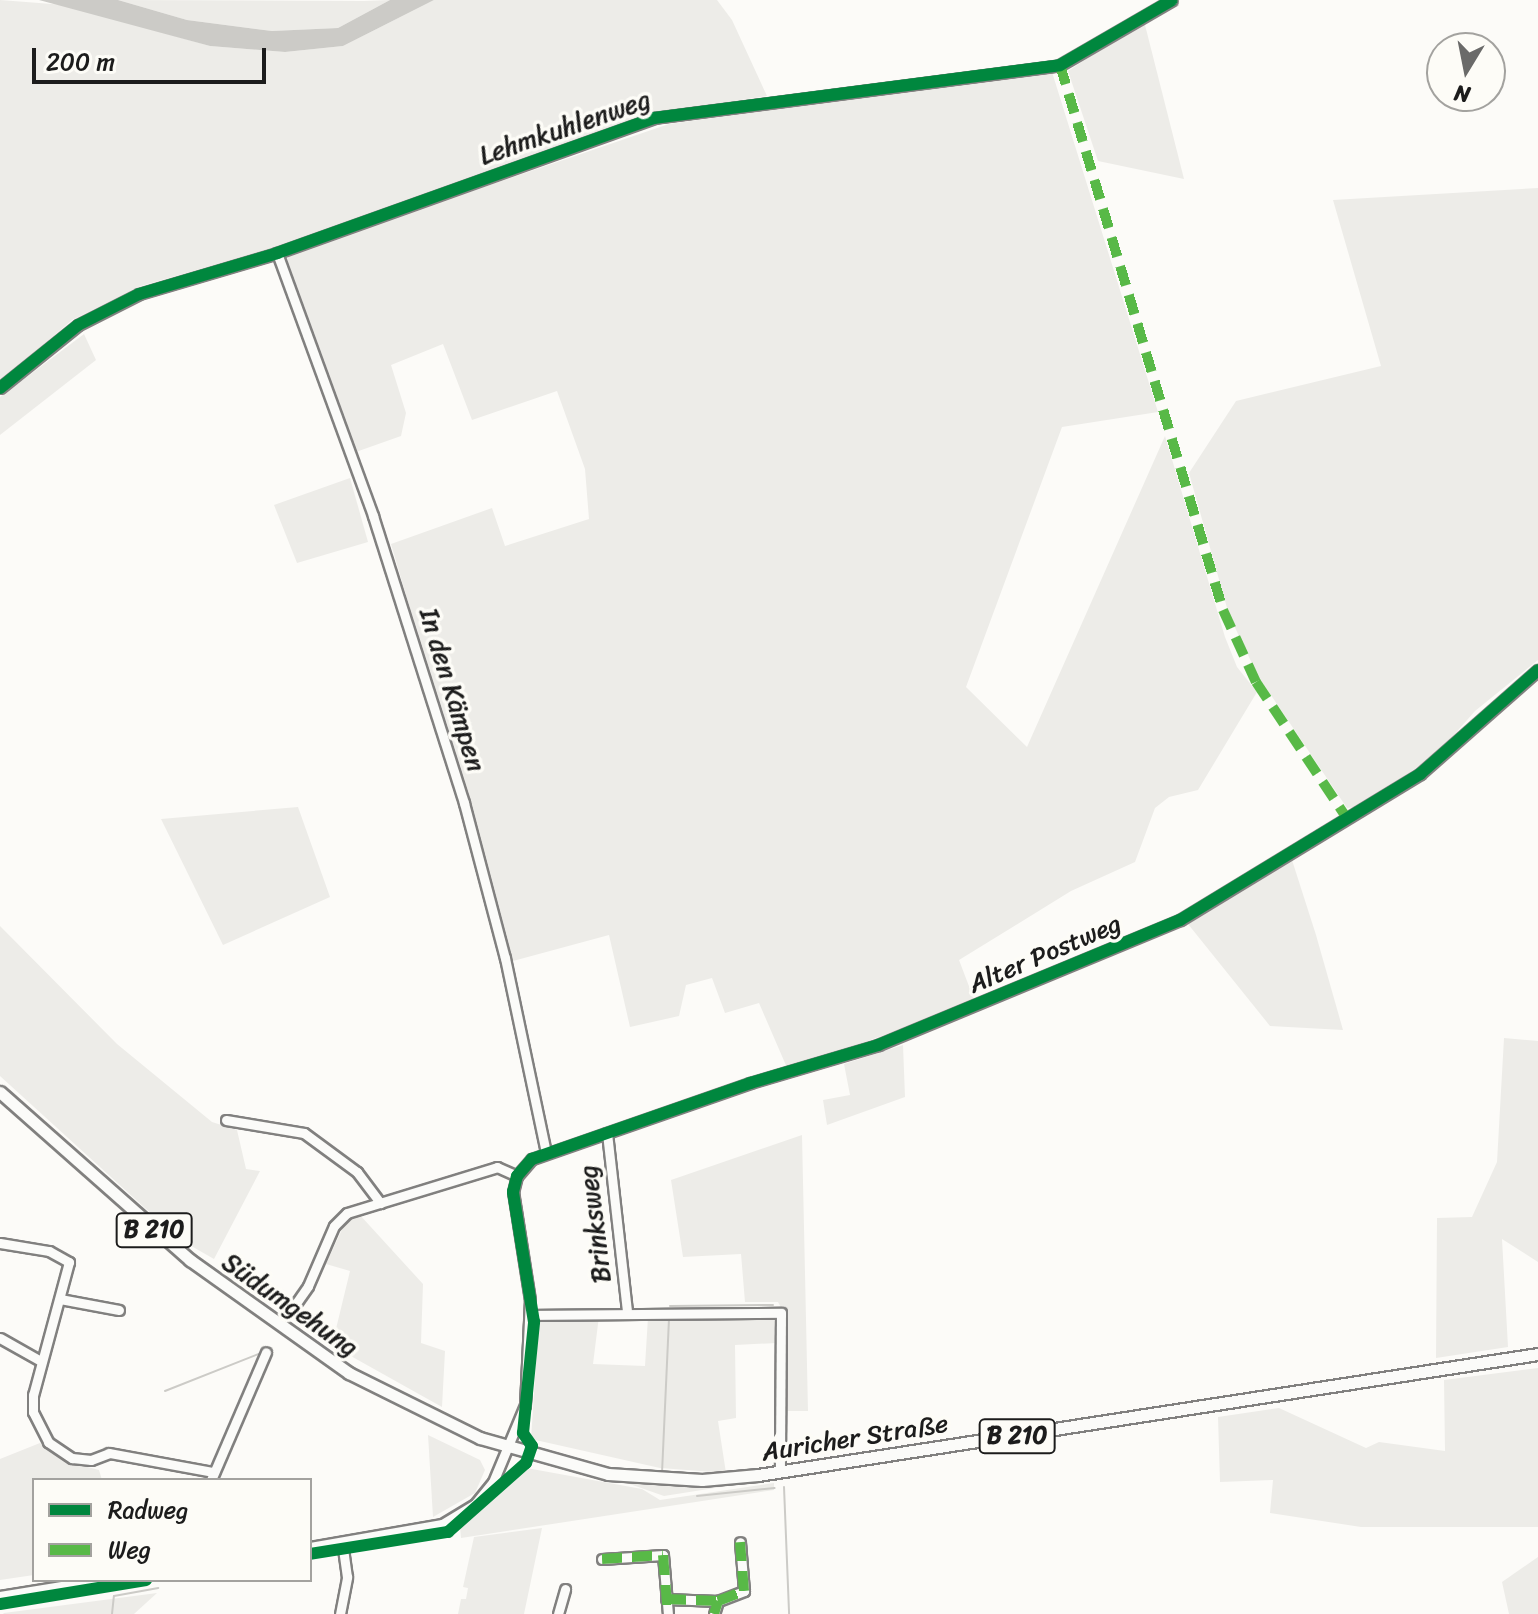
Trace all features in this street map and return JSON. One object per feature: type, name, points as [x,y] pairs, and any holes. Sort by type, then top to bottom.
[{"type":"main road","name":"Südumgehung","points":[[0,1092],[144,1221],[279,1328],[390,1397],[510,1448]]},
{"type":"main road","name":"Auricher Straße","points":[[510,1448],[568,1466],[648,1479],[702,1480],[780,1472],[1538,1354]]},
{"type":"street","name":"Lehmkuhlenweg","points":[[0,388],[78,325],[139,294],[277,253],[654,118],[1060,65],[1172,0]]},
{"type":"street","name":"In den Kämpen","points":[[277,253],[373,516],[464,803],[505,958],[546,1152]]},
{"type":"street","name":"Alter Postweg","points":[[517,1176],[546,1152],[878,1045],[1180,920],[1420,774],[1538,670]]},
{"type":"street","points":[[226,1120],[304,1133],[357,1172],[380,1203]]},
{"type":"street","name":"Brinksweg","points":[[607,1133],[627,1310]]},
{"type":"street","points":[[292,1309],[340,1218],[497,1167],[517,1176],[513,1202],[530,1315],[525,1405],[510,1448],[486,1493],[458,1516],[425,1529],[312,1547]]},
{"type":"street","points":[[0,1243],[63,1256],[69,1262],[39,1360],[33,1412],[48,1442],[72,1458],[91,1460],[109,1453],[212,1476],[266,1352]]},
{"type":"street","points":[[60,1299],[119,1310]]},
{"type":"street","name":"Brinksweg","points":[[530,1315],[627,1310],[781,1313],[780,1472]]},
{"type":"street","points":[[0,1338],[39,1360]]},
{"type":"street","points":[[340,1614],[347,1577],[342,1542]]},
{"type":"street","points":[[666,1599],[718,1601],[744,1591],[740,1542]]},
{"type":"street","points":[[602,1559],[663,1555],[668,1614]]},
{"type":"street","points":[[0,1596],[87,1582]]},
{"type":"street","points":[[558,1614],[565,1589]]},
{"type":"street","points":[[714,1614],[718,1601]]},
{"type":"shaded area","points":[[0,0],[65,5],[210,46],[285,52],[343,46],[434,0],[717,0],[732,20],[767,96],[649,114],[276,247],[141,286],[72,320],[0,382]]},
{"type":"shaded area","points":[[39,0],[118,0],[187,20],[272,31],[338,28],[390,0],[434,0],[343,46],[285,52],[210,46]]},
{"type":"shaded area","points":[[118,0],[390,0],[338,28],[272,31],[187,20]]},
{"type":"shaded area","points":[[1144,21],[1184,179],[1098,161],[1068,71]]},
{"type":"shaded area","points":[[1052,72],[1158,412],[1062,427],[966,687],[1027,747],[1165,436],[1225,637],[1237,667],[1257,692],[1198,790],[1169,797],[1155,808],[1135,862],[1071,891],[959,960],[975,1002],[788,1070],[759,1003],[725,1013],[712,978],[686,985],[679,1016],[630,1027],[609,935],[513,961],[391,544],[492,508],[505,546],[589,519],[585,469],[557,391],[472,420],[443,344],[391,365],[406,413],[401,436],[353,453],[286,261],[290,253],[669,124]]},
{"type":"shaded area","points":[[1538,188],[1538,660],[1475,711],[1437,754],[1358,807],[1347,808],[1258,676],[1229,615],[1189,473],[1236,401],[1381,366],[1333,200]]},
{"type":"shaded area","points":[[84,334],[96,360],[0,435],[0,397]]},
{"type":"shaded area","points":[[350,478],[368,542],[297,563],[274,505]]},
{"type":"shaded area","points":[[298,807],[330,897],[223,945],[161,819]]},
{"type":"shaded area","points":[[1292,860],[1343,1030],[1270,1026],[1188,924]]},
{"type":"shaded area","points":[[0,926],[117,1044],[212,1122],[237,1130],[246,1169],[260,1171],[214,1259],[179,1239],[0,1076]]},
{"type":"shaded area","points":[[1504,1038],[1538,1041],[1538,1262],[1502,1239],[1508,1347],[1436,1358],[1437,1218],[1472,1217],[1497,1162]]},
{"type":"shaded area","points":[[903,1045],[905,1097],[827,1125],[823,1100],[850,1095],[844,1064]]},
{"type":"shaded area","points":[[802,1135],[808,1411],[786,1411],[785,1315],[778,1302],[745,1302],[741,1254],[683,1257],[671,1180]]},
{"type":"shaded area","points":[[359,1214],[423,1284],[421,1343],[445,1351],[442,1407],[315,1336],[335,1333],[350,1271],[326,1264],[345,1223]]},
{"type":"shaded area","points":[[770,1315],[778,1326],[777,1343],[735,1345],[736,1418],[718,1421],[726,1473],[660,1468],[531,1439],[539,1317],[599,1316],[593,1364],[645,1366],[648,1317]]},
{"type":"shaded area","points":[[1538,1368],[1538,1527],[1361,1527],[1270,1513],[1273,1480],[1220,1482],[1218,1417],[1279,1408],[1366,1448],[1379,1442],[1445,1451],[1444,1380]]},
{"type":"shaded area","points":[[428,1435],[480,1460],[485,1470],[475,1493],[433,1517]]},
{"type":"shaded area","points":[[40,1443],[65,1461],[99,1470],[101,1478],[32,1478],[32,1575],[0,1580],[0,1459]]},
{"type":"shaded area","points":[[521,1467],[642,1489],[660,1500],[774,1483],[774,1490],[461,1538],[460,1527],[497,1496]]},
{"type":"shaded area","points":[[766,1480],[664,1496],[624,1482],[711,1485]]},
{"type":"shaded area","points":[[542,1528],[524,1614],[458,1614],[461,1599],[466,1599],[468,1588],[463,1587],[474,1537]]},
{"type":"shaded area","points":[[1538,1557],[1538,1614],[1509,1614],[1502,1582]]},
{"type":"shaded area","points":[[157,1593],[134,1614],[3,1614],[4,1613]]},
{"type":"waterway","points":[[670,1306],[773,1305]]},
{"type":"waterway","points":[[662,1473],[669,1319]]},
{"type":"waterway","points":[[165,1391],[261,1353]]},
{"type":"waterway","points":[[784,1487],[789,1614]]},
{"type":"waterway","points":[[697,1496],[775,1488]]},
{"type":"waterway","points":[[112,1614],[114,1596],[158,1588]]},
{"type":"marked path","points":[[1060,65],[1223,610],[1256,682],[1346,817]]},
{"type":"marked path","points":[[714,1614],[718,1601],[744,1591],[740,1542]]},
{"type":"marked path","points":[[602,1559],[663,1555],[668,1614]]},
{"type":"marked path","points":[[666,1599],[718,1601]]},
{"type":"cycle path","points":[[0,388],[78,325],[139,294],[277,253],[654,118],[1060,65],[1172,0]]},
{"type":"cycle path","points":[[312,1554],[448,1532],[526,1463],[532,1446],[523,1433],[534,1322],[513,1192],[517,1176],[532,1159],[750,1083],[878,1045],[1180,920],[1420,774],[1538,670]]},
{"type":"cycle path","points":[[0,1604],[134,1582]]}]
